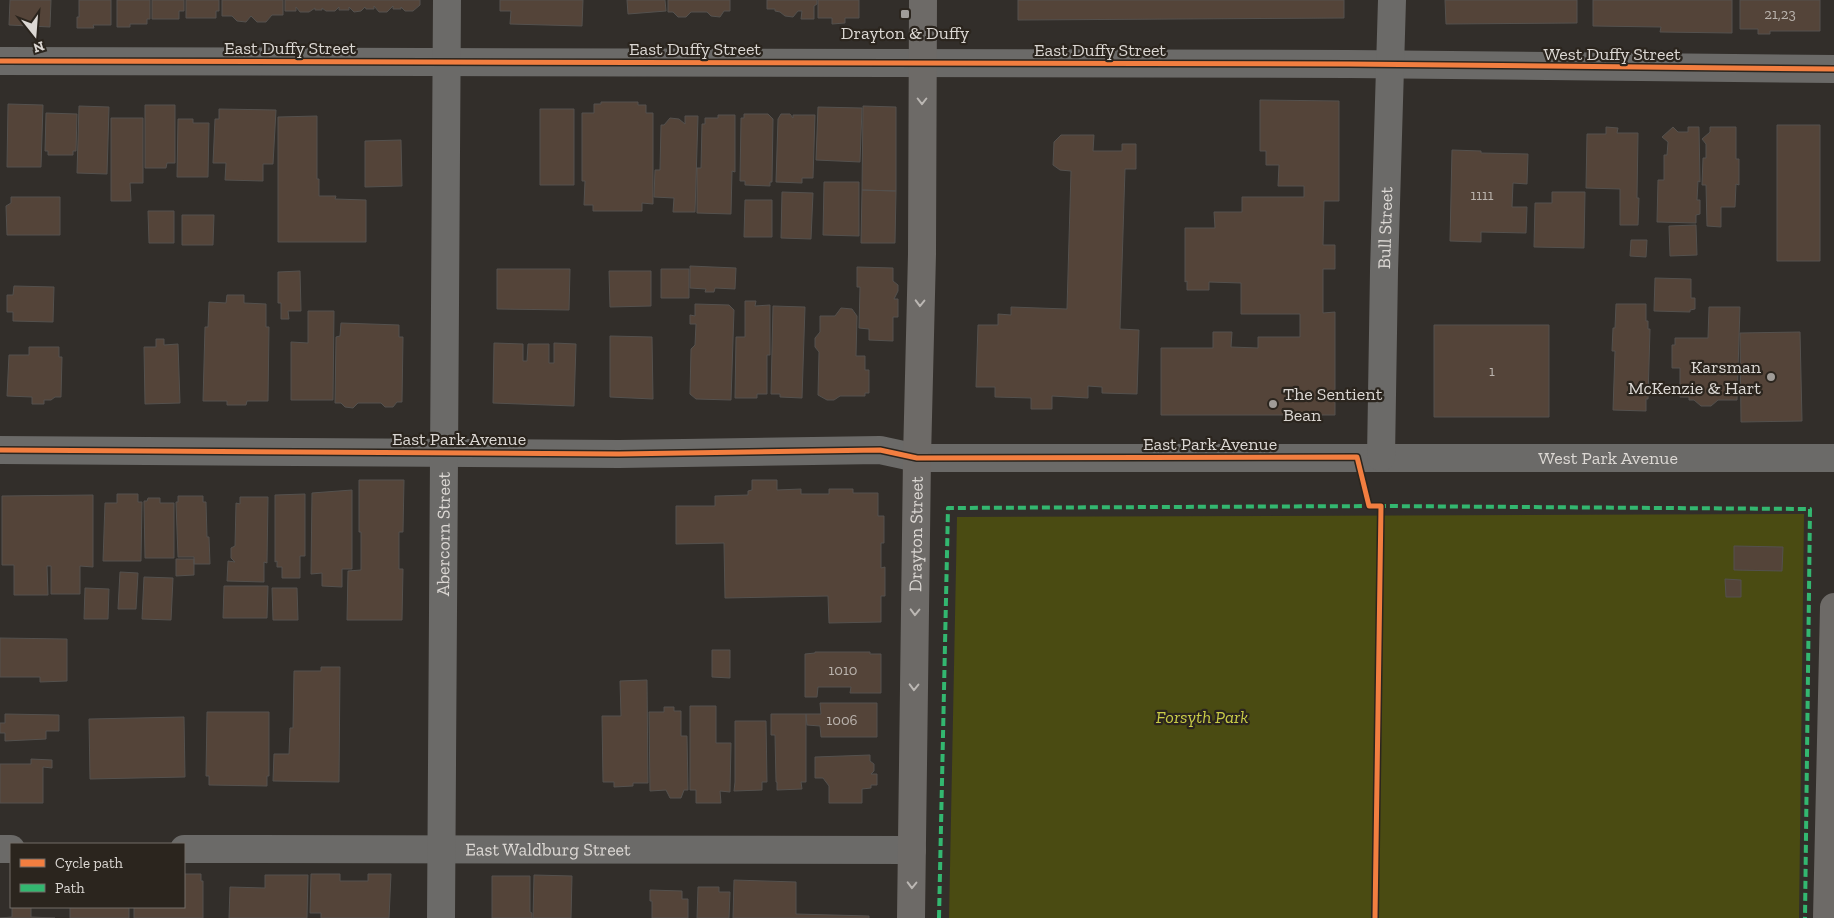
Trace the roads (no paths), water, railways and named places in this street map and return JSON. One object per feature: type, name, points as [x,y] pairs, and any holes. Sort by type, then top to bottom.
[{"type":"main road","name":"Drayton Street","points":[[911,918],[916,458],[922,254],[922,63],[924,0]]},
{"type":"main road","points":[[1827,918],[1831,844],[1834,606]]},
{"type":"street","name":"Abercorn Street","points":[[440,918],[447,0]]},
{"type":"street","name":"Bull Street","points":[[1369,457],[1384,270],[1392,0]]},
{"type":"street","name":"East Duffy Street","points":[[0,61],[1339,64],[1391,66]]},
{"type":"street","name":"West Duffy Street","points":[[1391,66],[1834,69]]},
{"type":"street","name":"East Park Avenue","points":[[0,450],[619,454],[880,450],[916,458],[1369,457]]},
{"type":"street","name":"West Park Avenue","points":[[1369,457],[1834,458]]},
{"type":"street","name":"East Waldburg Street","points":[[185,850],[912,850]]},
{"type":"place","name":"Drayton & Duffy","points":[[905,14]]},
{"type":"place","name":"Karsman McKenzie & Hart","points":[[1771,377]]},
{"type":"place","name":"The Sentient Bean","points":[[1273,404]]},
{"type":"park label","name":"Forsyth Park","points":[[1202,717]]}]
